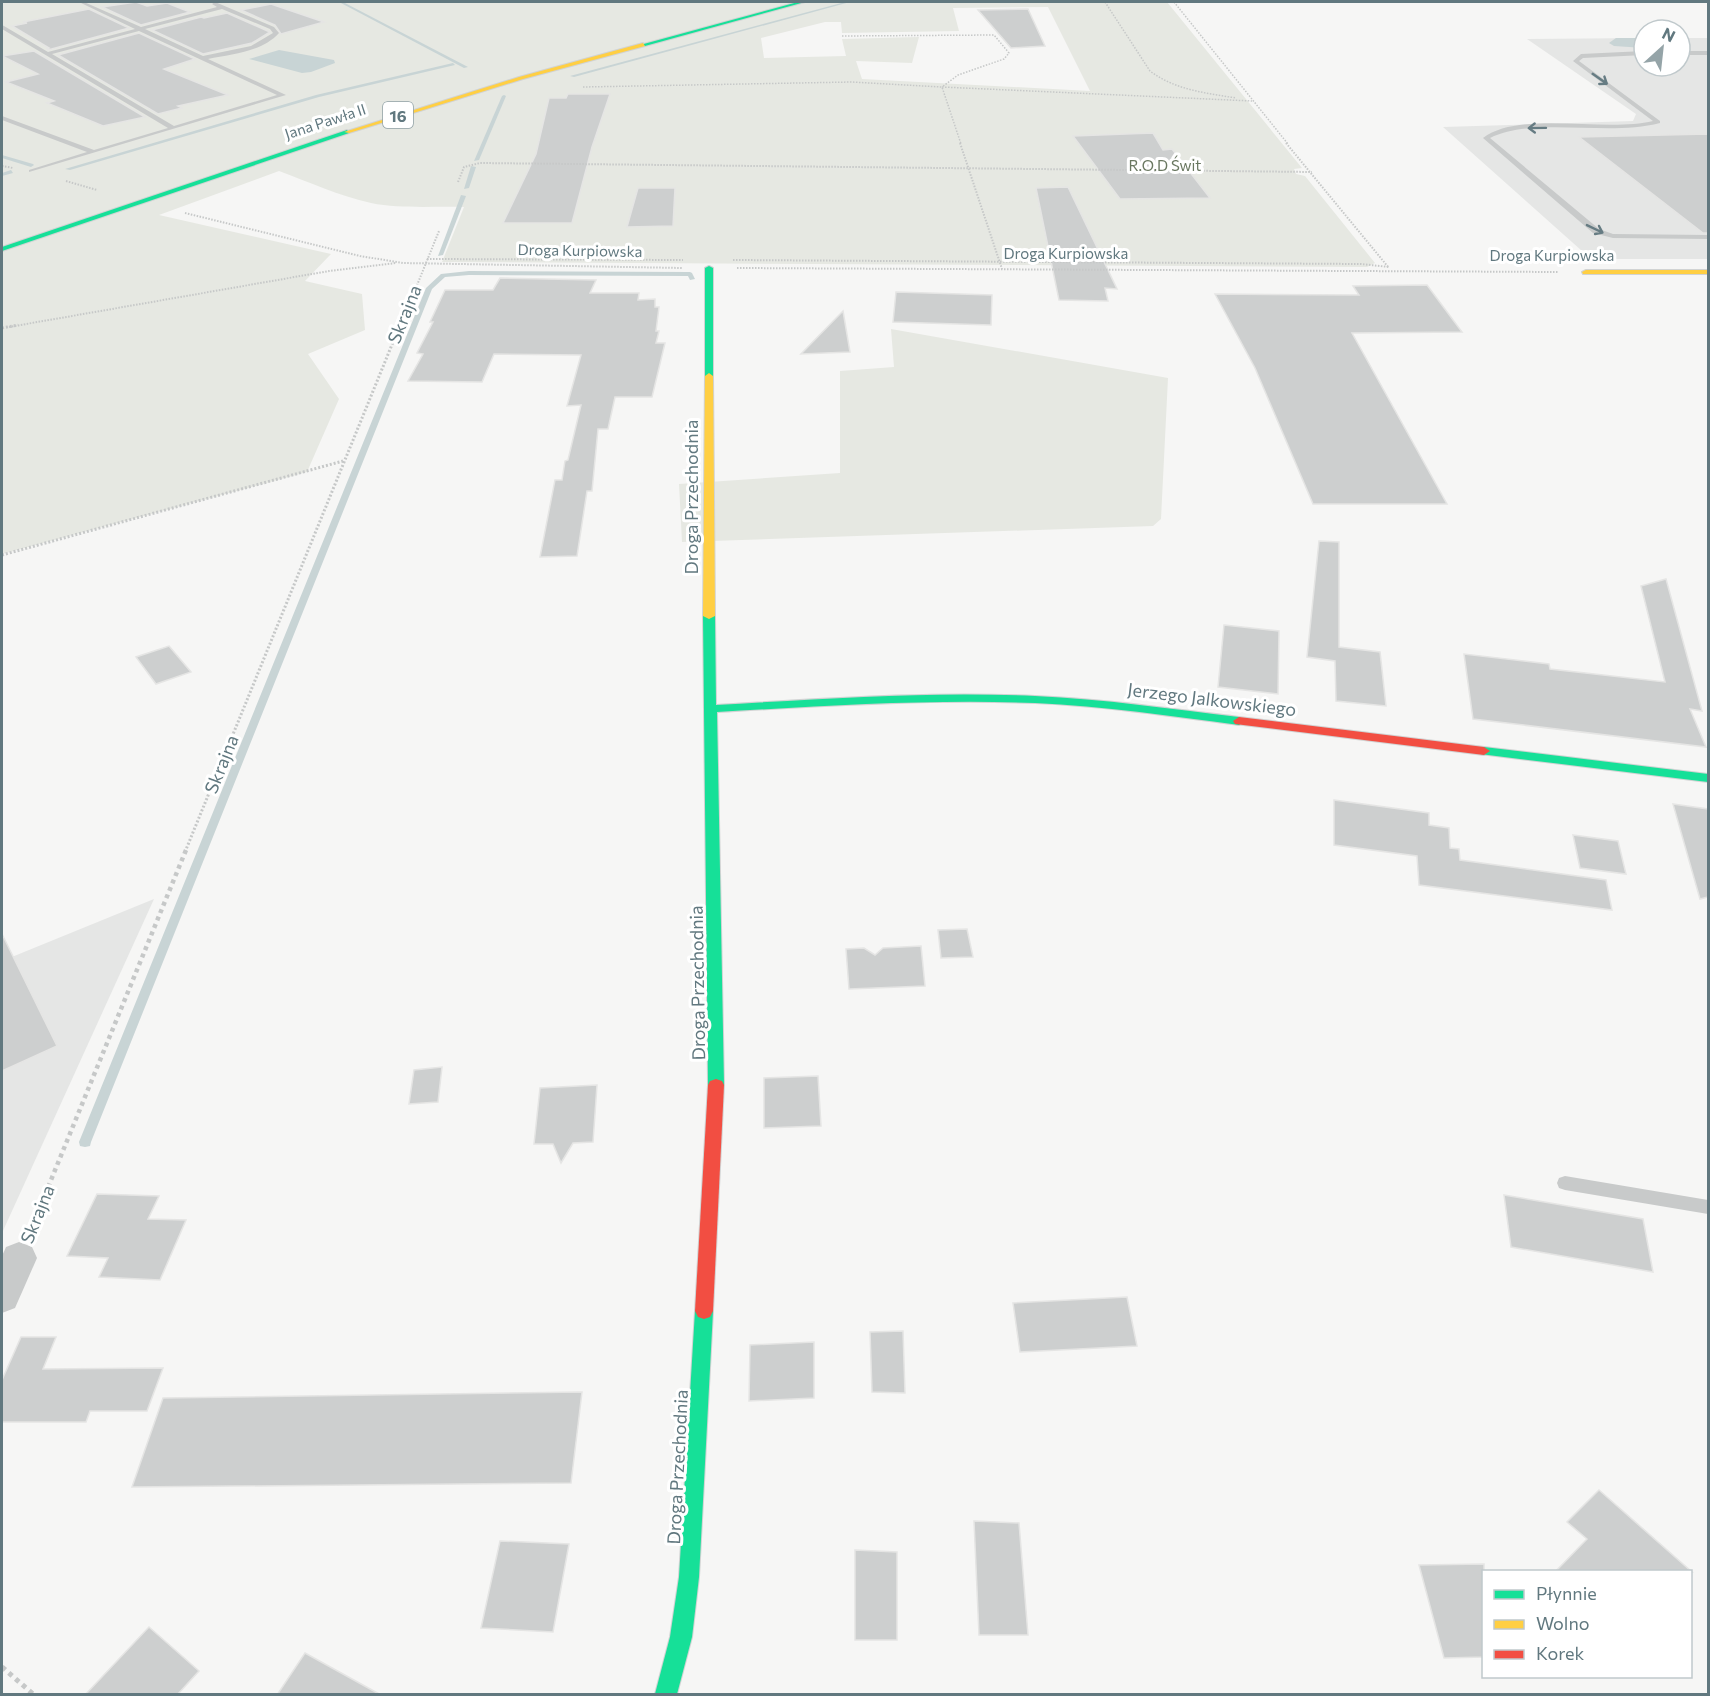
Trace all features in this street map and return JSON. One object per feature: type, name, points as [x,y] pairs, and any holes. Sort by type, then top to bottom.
[{"type":"street","name":"Jana Pawła II","points":[[2,249],[379,121],[543,71],[802,2]]},
{"type":"street","name":"Droga Przechodnia","points":[[666,1695],[681,1637],[689,1577],[717,1066],[708,709],[709,268]]},
{"type":"street","name":"Droga Kurpiowska","points":[[1586,272],[1708,272]]},
{"type":"street","name":"Jerzego Jalkowskiego","points":[[708,709],[893,699],[1015,698],[1083,702],[1708,778]]},
{"type":"street","name":"Skrajna","points":[[2,1296],[19,1258]]},
{"type":"lane","points":[[31,171],[283,95],[81,2]]},
{"type":"lane","points":[[202,58],[262,44],[272,40],[276,33],[272,28],[210,2]]},
{"type":"lane","points":[[48,54],[223,7]]},
{"type":"lane","points":[[2,27],[173,128]]},
{"type":"lane","points":[[1692,53],[1708,52]]},
{"type":"lane","points":[[1632,54],[1581,56],[1576,62],[1658,122],[1631,127],[1515,129],[1494,132],[1486,138],[1596,231],[1613,236],[1708,237]]},
{"type":"lane","points":[[2,118],[93,152]]},
{"type":"lane","points":[[1565,1183],[1708,1207]]},
{"type":"path","points":[[1105,2],[1150,71],[1158,78],[1179,86],[1252,101]]},
{"type":"path","points":[[1174,2],[1392,271]]},
{"type":"path","points":[[842,36],[994,35],[1009,53],[1004,59],[958,75],[942,87]]},
{"type":"path","points":[[574,87],[851,82],[1252,101]]},
{"type":"path","points":[[942,87],[1002,269]]},
{"type":"path","points":[[458,182],[464,167],[480,163],[1312,172]]},
{"type":"path","points":[[180,212],[360,256],[403,263]]},
{"type":"path","name":"Skrajna","points":[[19,1258],[438,231]]},
{"type":"path","points":[[428,259],[693,260]]},
{"type":"path","points":[[728,260],[1361,264],[1389,267]]},
{"type":"path","points":[[2,328],[329,271],[403,263]]},
{"type":"path","name":"Droga Kurpiowska","points":[[403,263],[709,268],[1586,272]]},
{"type":"path","points":[[2,555],[343,460]]},
{"type":"path","points":[[2,1667],[33,1695]]},
{"type":"shaded area","points":[[1616,38],[1632,38],[1632,47],[1614,46],[1609,43]]},
{"type":"shaded area","points":[[1632,38],[1632,78],[1692,78],[1692,38],[1708,38],[1708,259],[1591,259],[1443,127],[1633,121],[1636,114],[1527,39]]},
{"type":"shaded area","points":[[279,50],[334,60],[335,63],[302,73],[249,59]]},
{"type":"shaded area","points":[[154,899],[2,1233],[2,961]]},
{"type":"green space","name":"R.O.D Świt","points":[[2,2],[1167,2],[1302,168],[1294,169],[1296,174],[1305,176],[1375,263],[1367,267],[442,262],[464,207],[405,207],[371,203],[336,193],[279,171],[159,215],[331,254],[305,281],[362,294],[365,330],[308,354],[339,399],[307,472],[2,554]],"holes":[[[1048,7],[1090,91],[862,79],[856,61],[912,63],[919,37],[842,39],[846,56],[764,58],[761,38],[825,22],[841,22],[842,33],[959,31],[953,8]]]},
{"type":"green space","points":[[891,329],[1168,378],[1161,519],[1153,526],[682,542],[679,484],[840,473],[840,371],[894,367]]},
{"type":"building","points":[[136,2],[147,6],[167,3],[190,12],[141,25],[102,7]]},
{"type":"building","points":[[271,4],[324,22],[281,34],[275,25],[241,10]]},
{"type":"building","points":[[89,9],[129,28],[48,50],[49,48],[12,26],[27,23],[23,22]]},
{"type":"building","points":[[1028,9],[1045,46],[1011,48],[978,10]]},
{"type":"building","points":[[227,13],[270,32],[252,43],[203,54],[152,30],[201,17]]},
{"type":"building","points":[[139,33],[195,59],[164,69],[228,95],[178,106],[182,108],[158,114],[58,55]]},
{"type":"building","points":[[34,51],[145,117],[103,126],[47,103],[54,101],[6,82],[38,74],[2,56]]},
{"type":"building","points":[[568,94],[610,94],[592,147],[572,223],[503,223],[536,154],[549,98],[566,98]]},
{"type":"building","points":[[1153,133],[1163,150],[1172,149],[1210,198],[1120,199],[1073,136]]},
{"type":"building","points":[[1708,134],[1708,233],[1703,233],[1579,137]]},
{"type":"building","points":[[1068,187],[1117,289],[1105,288],[1108,301],[1059,300],[1036,188]]},
{"type":"building","points":[[638,188],[675,188],[673,226],[627,227]]},
{"type":"building","points":[[500,278],[596,280],[590,293],[639,293],[638,300],[655,299],[655,307],[659,307],[656,331],[659,331],[656,343],[665,343],[652,397],[615,397],[608,429],[598,429],[592,491],[587,491],[577,556],[540,557],[555,480],[562,480],[581,405],[567,406],[581,355],[494,354],[482,382],[408,381],[423,354],[417,353],[433,322],[430,322],[445,290],[493,290]]},
{"type":"building","points":[[1427,285],[1462,332],[1352,333],[1447,504],[1313,504],[1255,368],[1215,294],[1359,295],[1353,286]]},
{"type":"building","points":[[896,292],[992,295],[991,325],[893,322]]},
{"type":"building","points":[[843,311],[850,352],[801,354]]},
{"type":"building","points":[[1319,541],[1339,542],[1339,647],[1380,652],[1386,706],[1336,701],[1335,661],[1307,657]]},
{"type":"building","points":[[1666,579],[1702,711],[1690,709],[1706,747],[1473,719],[1464,654],[1549,664],[1550,669],[1665,682],[1641,586]]},
{"type":"building","points":[[1224,625],[1279,631],[1278,694],[1218,687]]},
{"type":"building","points":[[169,646],[191,672],[156,684],[136,657]]},
{"type":"building","points":[[1334,800],[1429,813],[1429,825],[1449,828],[1450,848],[1459,849],[1460,860],[1606,880],[1612,910],[1419,885],[1417,856],[1334,845]]},
{"type":"building","points":[[1673,804],[1708,809],[1708,897],[1700,899]]},
{"type":"building","points":[[1573,835],[1618,841],[1626,874],[1580,868]]},
{"type":"building","points":[[967,929],[973,957],[941,958],[938,930]]},
{"type":"building","points":[[2,934],[57,1046],[2,1071]]},
{"type":"building","points":[[921,946],[925,986],[849,989],[846,949],[864,948],[875,955],[883,948]]},
{"type":"building","points":[[442,1067],[438,1102],[409,1104],[414,1070]]},
{"type":"building","points":[[818,1076],[821,1126],[764,1128],[764,1078]]},
{"type":"building","points":[[597,1085],[593,1142],[573,1143],[561,1163],[553,1144],[534,1144],[540,1088]]},
{"type":"building","points":[[97,1194],[159,1196],[148,1219],[186,1220],[160,1280],[99,1277],[108,1258],[67,1256]]},
{"type":"building","points":[[1504,1195],[1643,1219],[1653,1272],[1511,1247]]},
{"type":"building","points":[[1127,1297],[1137,1346],[1020,1352],[1013,1303]]},
{"type":"building","points":[[903,1331],[905,1393],[872,1392],[870,1332]]},
{"type":"building","points":[[21,1337],[56,1337],[43,1369],[163,1368],[147,1411],[90,1411],[86,1422],[2,1422],[2,1380]]},
{"type":"building","points":[[814,1342],[814,1398],[749,1401],[750,1345]]},
{"type":"building","points":[[582,1392],[571,1483],[132,1487],[163,1398]]},
{"type":"building","points":[[1599,1490],[1690,1570],[1557,1570],[1587,1539],[1567,1522]]},
{"type":"building","points":[[974,1521],[1019,1523],[1028,1635],[979,1635]]},
{"type":"building","points":[[500,1541],[569,1544],[553,1632],[481,1628]]},
{"type":"building","points":[[855,1550],[897,1552],[897,1640],[855,1640]]},
{"type":"building","points":[[1484,1564],[1484,1570],[1482,1570],[1482,1657],[1444,1658],[1419,1565]]},
{"type":"building","points":[[149,1627],[199,1671],[177,1695],[85,1695]]},
{"type":"building","points":[[305,1653],[381,1695],[277,1695]]},
{"type":"waterway","points":[[341,2],[466,67]]},
{"type":"waterway","points":[[572,76],[848,2]]},
{"type":"waterway","points":[[68,169],[318,96],[453,64]]},
{"type":"waterway","points":[[476,160],[504,96]]},
{"type":"waterway","points":[[2,157],[31,165]]},
{"type":"waterway","points":[[466,188],[473,167]]},
{"type":"waterway","points":[[2,175],[11,172]]},
{"type":"waterway","points":[[440,255],[463,196]]},
{"type":"waterway","points":[[85,1142],[429,288],[443,275],[469,273],[690,274],[692,279]]},
{"type":"traffic: fast","points":[[643,45],[802,2]]},
{"type":"traffic: fast","points":[[2,249],[347,132]]},
{"type":"traffic: fast","points":[[709,268],[709,376]]},
{"type":"traffic: fast","points":[[709,616],[716,1085]]},
{"type":"traffic: fast","points":[[709,709],[942,698],[1034,699],[1141,708],[1239,721]]},
{"type":"traffic: fast","points":[[1484,751],[1708,778]]},
{"type":"traffic: fast","points":[[666,1694],[681,1637],[689,1577],[704,1311]]},
{"type":"traffic: slow","points":[[347,132],[521,78],[643,45]]},
{"type":"traffic: slow","points":[[1586,272],[1708,272]]},
{"type":"traffic: slow","points":[[709,376],[709,616]]},
{"type":"traffic: jam","points":[[1239,721],[1484,751]]},
{"type":"traffic: jam","points":[[704,1311],[716,1085]]}]
